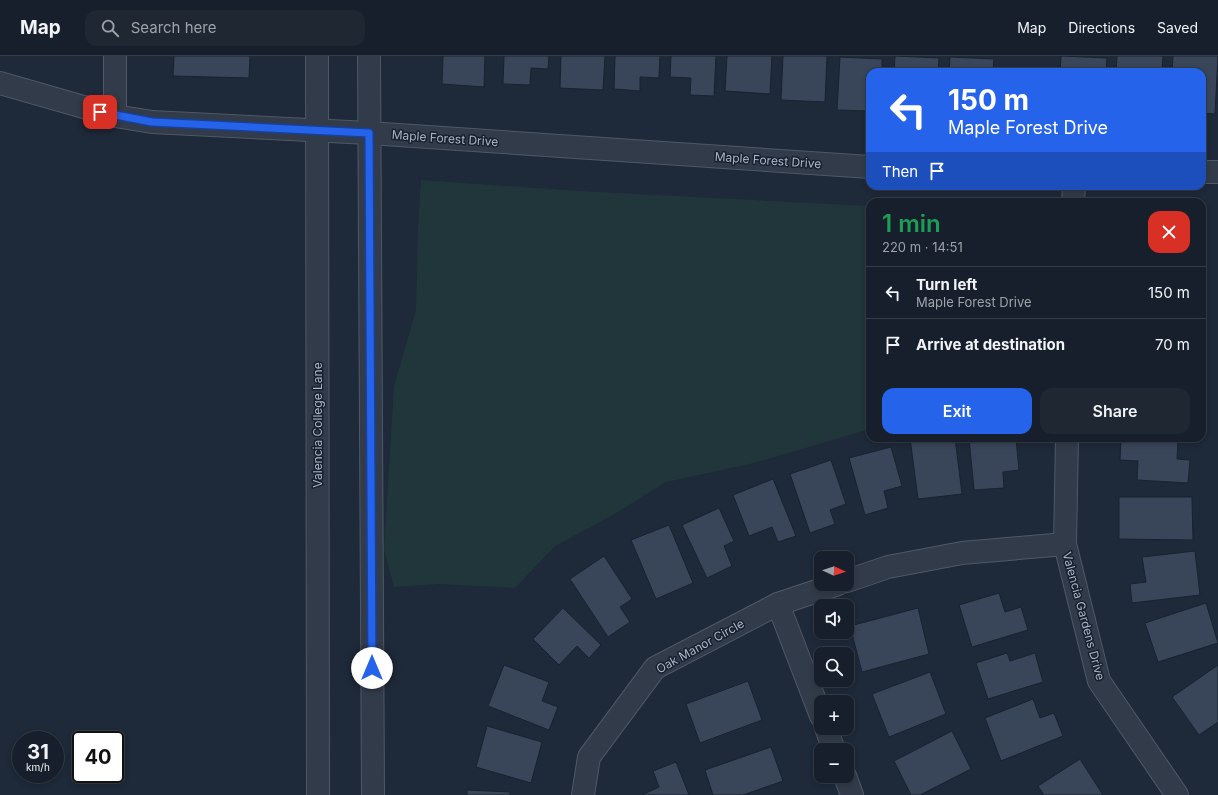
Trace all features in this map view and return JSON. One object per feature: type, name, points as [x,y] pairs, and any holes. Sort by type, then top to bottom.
[{"type":"street","points":[[115,56],[115,116]]},
{"type":"street","name":"Valencia College Lane","points":[[317,56],[318,795]]},
{"type":"street","points":[[369,56],[373,795]]},
{"type":"street","name":"Maple Forest Drive","points":[[0,83],[115,116],[152,122],[369,133],[866,167]]},
{"type":"street","points":[[1206,172],[1218,172]]},
{"type":"street","name":"Valencia Gardens Drive","points":[[1067,442],[1065,544],[1100,681],[1177,795]]},
{"type":"street","points":[[854,579],[888,567],[962,552],[1065,544]]},
{"type":"street","name":"Oak Manor Circle","points":[[583,795],[589,757],[655,668],[778,604],[817,591]]},
{"type":"street","points":[[778,604],[814,698]]},
{"type":"street","points":[[847,783],[852,795]]},
{"type":"green space","points":[[421,180],[579,191],[866,206],[866,430],[754,463],[666,482],[613,515],[555,546],[515,588],[439,584],[394,587],[384,550],[394,386],[416,310]]},
{"type":"building","points":[[174,56],[250,56],[249,78],[173,76]]},
{"type":"building","points":[[443,56],[485,56],[484,87],[442,84]]},
{"type":"building","points":[[504,56],[549,56],[548,69],[531,68],[530,85],[503,84]]},
{"type":"building","points":[[561,56],[605,56],[603,90],[560,88]]},
{"type":"building","points":[[615,56],[660,56],[659,78],[640,77],[640,91],[614,89]]},
{"type":"building","points":[[671,56],[716,56],[714,96],[690,95],[691,78],[670,77]]},
{"type":"building","points":[[727,56],[772,56],[770,94],[725,91]]},
{"type":"building","points":[[783,56],[827,56],[825,102],[781,100]]},
{"type":"building","points":[[895,56],[939,58],[938,68],[894,68]]},
{"type":"building","points":[[1061,56],[1107,58],[1106,68],[1060,68]]},
{"type":"building","points":[[1117,56],[1163,56],[1162,68],[1116,68]]},
{"type":"building","points":[[1173,56],[1218,56],[1215,114],[1206,113],[1206,68],[1172,68]]},
{"type":"building","points":[[840,57],[882,59],[882,68],[866,68],[866,111],[837,110]]},
{"type":"building","points":[[950,57],[994,59],[993,68],[949,68]]},
{"type":"building","points":[[911,442],[956,442],[962,494],[918,499]]},
{"type":"building","points":[[969,442],[1016,442],[1019,470],[1003,472],[1004,488],[974,490]]},
{"type":"building","points":[[1121,442],[1178,442],[1177,459],[1190,460],[1188,483],[1137,480],[1138,461],[1120,460]]},
{"type":"building","points":[[891,447],[902,486],[884,491],[888,508],[865,515],[849,458]]},
{"type":"building","points":[[831,460],[846,504],[830,510],[835,524],[810,533],[790,474]]},
{"type":"building","points":[[773,479],[796,536],[778,542],[772,527],[749,536],[733,495]]},
{"type":"building","points":[[1119,497],[1192,497],[1193,540],[1119,539]]},
{"type":"building","points":[[719,508],[734,541],[724,546],[732,566],[707,578],[682,525]]},
{"type":"building","points":[[669,525],[693,583],[656,599],[631,540]]},
{"type":"building","points":[[1195,551],[1200,595],[1132,603],[1130,584],[1146,582],[1142,557]]},
{"type":"building","points":[[604,556],[632,599],[620,607],[630,622],[608,637],[570,579]]},
{"type":"building","points":[[999,593],[1005,612],[1021,607],[1028,630],[972,647],[959,605]]},
{"type":"building","points":[[1206,603],[1218,643],[1158,662],[1145,623]]},
{"type":"building","points":[[563,608],[601,645],[589,658],[577,646],[559,665],[533,639]]},
{"type":"building","points":[[918,608],[929,654],[862,672],[853,639],[854,625]]},
{"type":"building","points":[[1007,653],[1010,661],[1035,653],[1043,682],[988,699],[976,663]]},
{"type":"building","points":[[504,665],[549,682],[542,701],[558,707],[549,730],[488,706]]},
{"type":"building","points":[[1218,665],[1218,722],[1199,735],[1172,697]]},
{"type":"building","points":[[930,672],[946,714],[889,737],[872,694]]},
{"type":"building","points":[[748,681],[762,720],[700,743],[686,704]]},
{"type":"building","points":[[1033,699],[1040,718],[1054,713],[1063,736],[1001,761],[985,718]]},
{"type":"building","points":[[487,726],[542,742],[531,783],[476,767]]},
{"type":"building","points":[[952,731],[971,769],[920,795],[911,795],[894,761]]},
{"type":"building","points":[[771,747],[783,781],[743,795],[713,795],[705,770]]},
{"type":"building","points":[[1080,759],[1103,795],[1044,795],[1038,786]]},
{"type":"building","points":[[676,762],[689,795],[642,795],[659,787],[653,771]]},
{"type":"building","points":[[467,790],[510,792],[510,795],[467,795]]},
{"type":"route","points":[[100,112],[152,122],[369,133],[372,668]]}]
